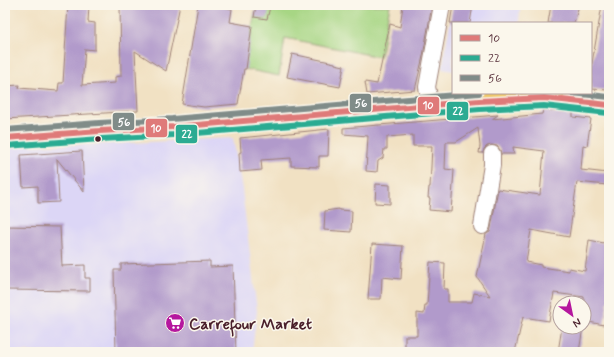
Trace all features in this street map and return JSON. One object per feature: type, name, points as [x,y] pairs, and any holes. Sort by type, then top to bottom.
[{"type":"main road","points":[[5,138],[173,127],[479,101],[544,98],[609,105]]},
{"type":"street","points":[[431,105],[427,87],[442,5]]},
{"type":"street","points":[[482,226],[492,165],[492,154]]},
{"type":"shaded area","points":[[453,5],[526,5],[520,10],[519,22],[452,22],[452,71],[442,69]]},
{"type":"shaded area","points":[[233,138],[242,189],[257,311],[252,352],[5,352],[5,146],[109,144]]},
{"type":"green space","points":[[256,5],[390,5],[380,57],[285,38],[279,76],[245,69]]},
{"type":"building","points":[[68,5],[89,5],[88,22],[95,23],[95,50],[85,49],[82,85],[115,83],[115,77],[121,76],[120,5],[180,5],[166,71],[135,51],[138,111],[5,119],[5,86],[20,85],[19,88],[58,91],[59,83],[63,83]]},
{"type":"building","points":[[198,5],[225,5],[224,7],[232,9],[230,22],[252,26],[246,69],[244,69],[238,104],[204,107],[182,104]]},
{"type":"building","points":[[256,5],[270,7],[267,19],[254,17]]},
{"type":"building","points":[[403,5],[432,5],[415,90],[367,94],[365,82],[377,84],[390,24],[400,27]]},
{"type":"building","points":[[453,5],[473,5],[470,22],[450,23]]},
{"type":"building","points":[[551,5],[579,5],[574,22],[548,22]]},
{"type":"building","points":[[602,5],[609,5],[608,90],[592,89],[592,63]]},
{"type":"building","points":[[292,54],[344,66],[340,87],[287,77]]},
{"type":"building","points":[[543,110],[573,113],[573,117],[591,119],[587,146],[583,145],[581,170],[608,173],[607,185],[577,182],[569,237],[531,230],[526,262],[541,265],[541,267],[569,271],[569,268],[585,271],[589,240],[609,244],[606,277],[609,277],[609,301],[604,325],[592,323],[592,295],[569,295],[554,293],[552,295],[549,321],[523,317],[515,352],[405,352],[405,336],[417,336],[417,313],[424,314],[425,305],[427,305],[430,262],[445,263],[444,289],[448,289],[448,302],[472,302],[474,293],[490,296],[477,277],[486,234],[490,232],[491,228],[498,189],[540,195],[544,151],[513,147],[514,154],[501,154],[497,146],[492,145],[487,146],[483,153],[479,153],[480,146],[478,128],[456,142],[446,142],[445,169],[454,170],[451,212],[429,210],[430,198],[428,198],[432,146],[413,146],[413,135],[387,137],[387,149],[384,149],[383,158],[378,161],[377,172],[366,171],[368,136],[343,134],[343,128],[498,115],[492,119],[542,114]]},
{"type":"building","points":[[329,129],[328,156],[319,156],[319,167],[291,166],[291,158],[261,160],[262,170],[240,172],[240,138]]},
{"type":"building","points":[[82,151],[84,192],[57,159],[59,202],[38,203],[38,186],[23,187],[21,155]]},
{"type":"building","points":[[376,184],[390,185],[390,204],[375,203]]},
{"type":"building","points":[[339,209],[352,211],[351,232],[324,230],[325,211]]},
{"type":"building","points":[[5,226],[60,227],[62,266],[85,265],[85,278],[90,278],[90,291],[5,290]]},
{"type":"building","points":[[372,244],[403,246],[401,279],[382,277],[381,299],[368,299]]},
{"type":"building","name":"Carrefour Market","points":[[210,261],[210,267],[233,266],[236,352],[116,352],[114,270],[121,270],[121,264]]},
{"type":"building","points":[[561,335],[582,335],[579,352],[558,352]]},
{"type":"transit line","name":"56","points":[[5,130],[172,119],[467,94]]},
{"type":"transit line","name":"56","points":[[581,94],[609,97]]},
{"type":"transit line","name":"10","points":[[5,138],[173,127],[479,101],[544,98],[609,105]]},
{"type":"transit line","name":"22","points":[[6,146],[174,135],[480,109],[544,106],[608,113]]},
{"type":"place","name":"Carrefour Market","points":[[175,323]]}]
